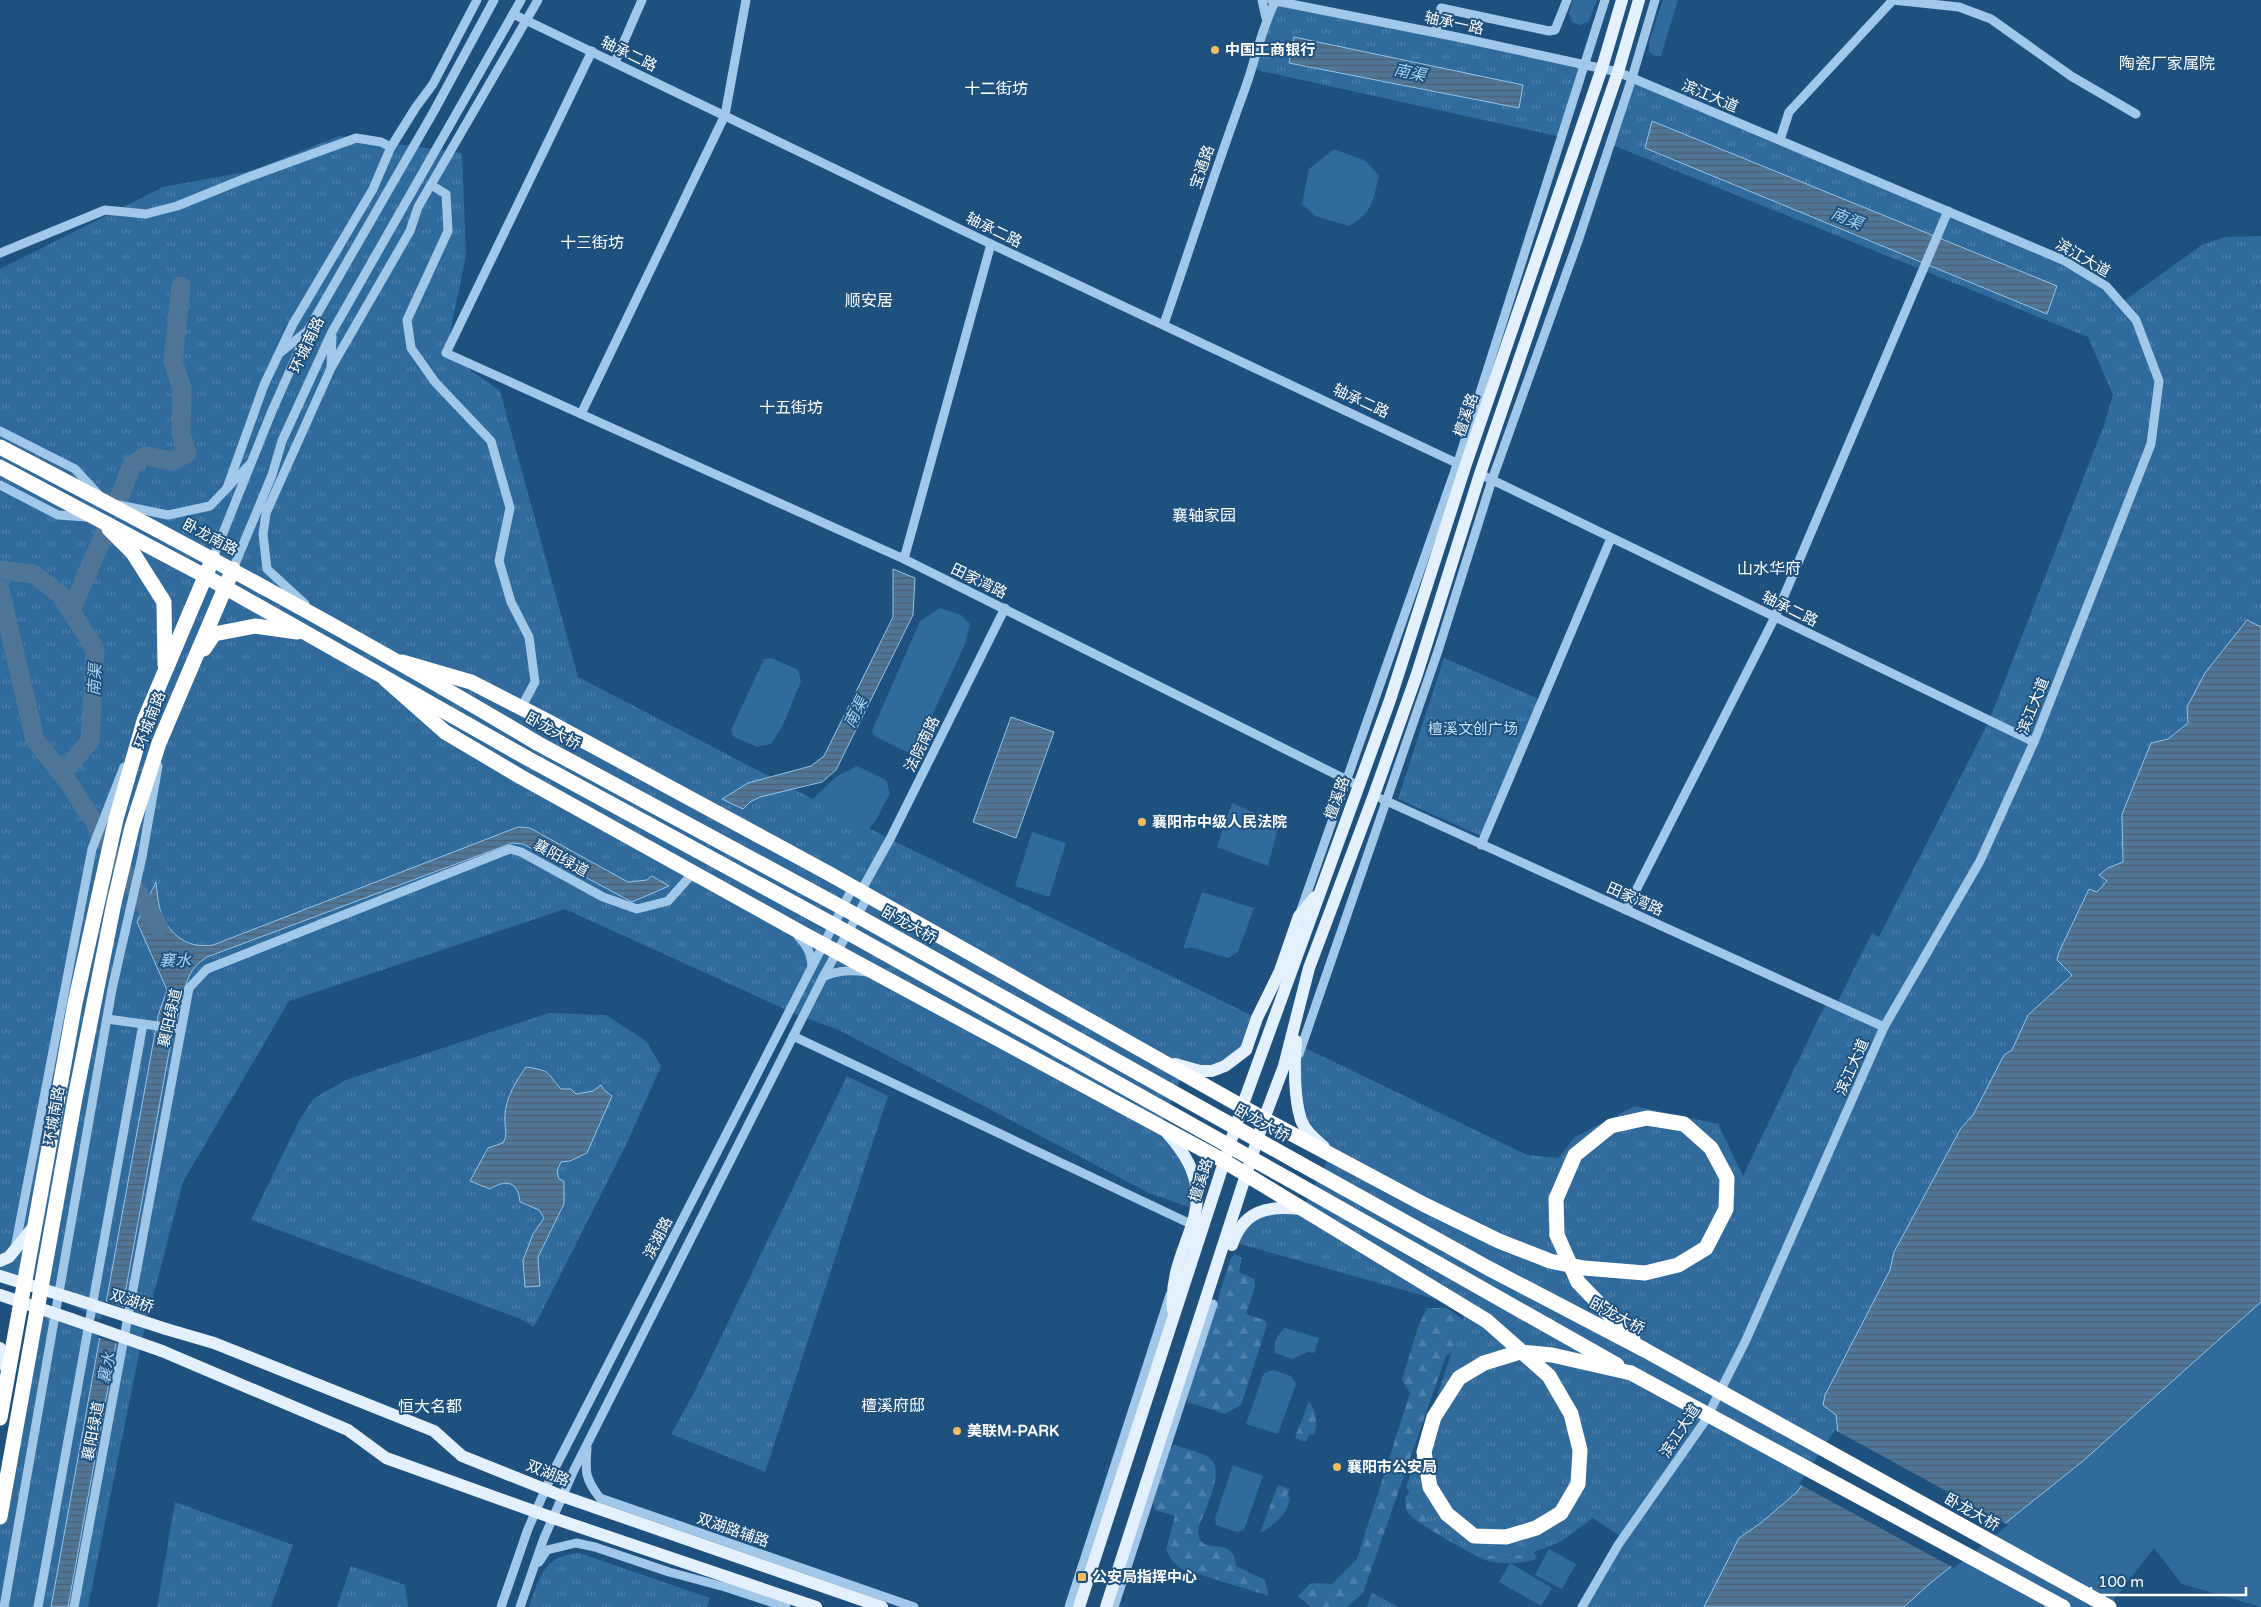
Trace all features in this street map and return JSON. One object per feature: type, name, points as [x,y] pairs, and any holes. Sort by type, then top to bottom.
[{"type":"highway","name":"卧龙南路","points":[[0,447],[213,558],[402,662]]},
{"type":"highway","points":[[0,467],[205,576],[527,758],[854,936],[1631,1373],[2063,1607]]},
{"type":"highway","points":[[97,518],[133,553],[164,602],[165,670]]},
{"type":"highway","name":"环城南路","points":[[0,1418],[74,1003],[99,891],[109,818],[144,721],[213,558]]},
{"type":"highway","name":"环城南路","points":[[0,1517],[75,1098],[114,903],[132,827],[164,729],[233,569]]},
{"type":"highway","points":[[186,675],[214,634],[255,626],[306,633]]},
{"type":"highway","points":[[402,662],[471,682],[521,708],[861,891],[1264,1119],[1425,1205],[1498,1241],[1550,1261],[1567,1265],[1575,1266],[1584,1268],[1645,1273],[1678,1265],[1706,1248],[1726,1209],[1727,1178],[1711,1148],[1684,1124],[1647,1118],[1612,1126],[1575,1155],[1556,1199],[1557,1234],[1568,1258],[1571,1266],[1578,1282],[1643,1349]]},
{"type":"highway","name":"卧龙大桥","points":[[402,662],[537,743],[854,914],[1488,1268],[1643,1349],[2109,1607]]},
{"type":"highway","points":[[385,679],[445,732],[693,873],[1247,1174],[1487,1321],[1514,1346],[1521,1352],[1528,1358],[1548,1376],[1571,1414],[1580,1450],[1578,1484],[1561,1512],[1536,1528],[1506,1538],[1474,1536],[1448,1514],[1430,1486],[1424,1452],[1434,1417],[1459,1378],[1484,1362],[1520,1352],[1528,1353],[1536,1354],[1552,1355],[1631,1373]]},
{"type":"main road","name":"檀溪路","points":[[1079,1607],[1174,1315],[1197,1227],[1224,1161],[1393,692],[1461,464],[1602,68],[1622,0]]},
{"type":"main road","points":[[1106,1607],[1264,1119],[1284,1066],[1306,979],[1380,798],[1480,474],[1618,72],[1639,0]]},
{"type":"main road","points":[[1152,1056],[1186,1068],[1212,1071],[1225,1066],[1246,1050],[1257,1018],[1280,971],[1299,916],[1320,891]]},
{"type":"main road","points":[[1306,979],[1297,1032],[1294,1071],[1301,1120],[1309,1133],[1331,1154]]},
{"type":"main road","points":[[1161,1126],[1180,1147],[1192,1170],[1197,1189],[1197,1227],[1172,1290],[1174,1315]]},
{"type":"main road","points":[[1198,1325],[1213,1304],[1240,1225],[1251,1216],[1266,1211],[1284,1207],[1302,1209]]},
{"type":"main road","points":[[0,1260],[9,1258],[35,1225]]},
{"type":"main road","points":[[0,1276],[41,1288]]},
{"type":"main road","name":"双湖桥","points":[[41,1288],[214,1343]]},
{"type":"main road","points":[[0,1296],[162,1351],[205,1371],[348,1430],[386,1458],[553,1518],[816,1607]]},
{"type":"main road","name":"双湖路","points":[[214,1343],[434,1431],[462,1456],[562,1496],[882,1607]]},
{"type":"main road","points":[[0,1348],[8,1375]]},
{"type":"street","points":[[227,488],[247,427],[293,324],[373,189],[391,147],[433,84],[477,0]]},
{"type":"street","name":"环城南路","points":[[233,569],[272,475],[282,441],[332,332],[521,0]]},
{"type":"street","points":[[266,513],[331,368],[410,231],[418,207],[538,0]]},
{"type":"street","points":[[615,62],[642,0]]},
{"type":"street","points":[[582,414],[725,115],[746,0]]},
{"type":"street","name":"宝通路","points":[[1262,0],[1266,18]]},
{"type":"street","name":"宝通路","points":[[1164,324],[1216,168],[1254,62],[1266,18],[1275,0]]},
{"type":"street","name":"轴承一路","points":[[1275,0],[1436,32],[1584,66],[1602,68]]},
{"type":"street","points":[[1436,32],[1441,8],[1549,31],[1555,30],[1567,0]]},
{"type":"street","points":[[1299,916],[1461,464],[1605,0]]},
{"type":"street","points":[[1294,1071],[1380,798],[1438,651],[1492,480],[1578,241],[1632,78],[1655,0]]},
{"type":"street","points":[[1780,140],[1789,112],[1893,0],[1959,7],[1991,19],[2071,76],[2136,114]]},
{"type":"street","name":"环城南路","points":[[213,558],[272,411],[308,330],[430,119],[491,1]]},
{"type":"street","name":"轴承二路","points":[[513,14],[992,244],[1461,464]]},
{"type":"street","name":"田家湾路","points":[[592,51],[446,353],[904,559],[1359,786]]},
{"type":"street","name":"滨江大道","points":[[1582,1607],[1618,1545],[1705,1421],[1746,1340],[1884,1027],[1980,861],[2034,742],[2151,444],[2159,381],[2136,320],[2106,286],[2063,260],[1947,214],[1780,140],[1618,72],[1602,68]]},
{"type":"street","points":[[0,253],[105,210],[146,214],[177,206],[246,178],[356,138],[381,142],[391,147]]},
{"type":"street","points":[[431,185],[446,194],[448,231],[407,320],[411,348],[434,382],[490,441],[510,508],[499,561],[511,602],[529,636],[535,682],[521,708]]},
{"type":"street","points":[[1626,910],[1775,617],[1947,214]]},
{"type":"street","points":[[904,559],[992,244]]},
{"type":"street","points":[[278,355],[308,330]]},
{"type":"street","points":[[331,368],[332,332]]},
{"type":"street","points":[[0,431],[75,469],[105,502],[168,515],[210,506],[254,459]]},
{"type":"street","name":"轴承二路","points":[[1480,474],[2034,742]]},
{"type":"street","points":[[272,475],[263,534],[266,569],[318,616]]},
{"type":"street","points":[[0,485],[58,515],[97,518]]},
{"type":"street","points":[[1481,845],[1611,538]]},
{"type":"street","name":"法院南路","points":[[861,891],[890,839],[1005,608]]},
{"type":"street","points":[[4,1607],[107,1019],[142,857],[164,729]]},
{"type":"street","name":"田家湾路","points":[[1380,798],[1884,1027]]},
{"type":"street","points":[[14,1251],[92,849],[109,818]]},
{"type":"street","name":"襄阳绿道","points":[[74,1607],[189,988],[207,969],[510,849],[521,852],[603,897],[637,909],[668,901],[693,873]]},
{"type":"street","name":"滨湖路","points":[[501,1607],[546,1489],[812,968],[830,948],[861,891]]},
{"type":"street","name":"滨湖路","points":[[520,1607],[553,1518],[587,1443],[823,977],[830,948],[861,891]]},
{"type":"street","points":[[790,926],[807,945],[812,968]]},
{"type":"street","points":[[823,977],[835,972],[848,970],[876,973]]},
{"type":"street","points":[[107,1019],[180,1029]]},
{"type":"street","name":"襄阳绿道","points":[[38,1607],[146,1024]]},
{"type":"street","points":[[793,1036],[1197,1227]]},
{"type":"street","points":[[1069,1607],[1172,1290]]},
{"type":"street","points":[[1114,1607],[1213,1304]]},
{"type":"street","name":"双湖路辅路","points":[[587,1443],[585,1471],[589,1484],[600,1498],[914,1607]]},
{"type":"street","points":[[534,1568],[547,1550],[576,1543],[595,1547],[669,1572],[725,1586],[786,1607]]},
{"type":"green space","points":[[1573,0],[1597,0],[1589,21],[1580,25],[1572,22],[1569,13]]},
{"type":"green space","points":[[1663,0],[1678,0],[1661,56],[1655,56],[1649,52],[1649,42]]},
{"type":"green space","points":[[1276,1],[1584,66],[1561,137],[1252,69]]},
{"type":"green space","points":[[1632,78],[2063,260],[2106,286],[2121,303],[2202,245],[2225,237],[2261,236],[2261,627],[2247,620],[2187,707],[2188,723],[2168,739],[2122,814],[2123,862],[2108,868],[2099,875],[2108,881],[2097,893],[2090,889],[2058,960],[2072,974],[2028,1015],[2012,1051],[1973,1115],[1961,1128],[1894,1252],[1890,1270],[1836,1415],[1838,1433],[1797,1492],[1762,1522],[1739,1538],[1704,1607],[1584,1607],[1661,1486],[1623,1538],[1593,1518],[1560,1542],[1526,1555],[1478,1556],[1428,1522],[1406,1487],[1467,1308],[1233,1242],[1251,1216],[1302,1209],[1331,1154],[1301,1120],[1301,1046],[1527,1155],[1558,1158],[1575,1137],[1635,1106],[1718,1124],[1743,1176],[1827,1001],[1836,1005],[1872,933],[1879,937],[1989,721],[2104,425],[2113,395],[2088,337],[1610,144]]},
{"type":"green space","points":[[339,136],[462,153],[466,255],[446,353],[500,391],[578,677],[890,839],[1257,1018],[1246,1050],[1225,1066],[1185,1068],[1161,1126],[1192,1169],[1196,1210],[1149,1193],[839,1030],[800,1016],[565,909],[289,1001],[183,1182],[142,1339],[88,1607],[0,1607],[0,1517],[37,1308],[138,1338],[0,1270],[0,269],[163,187],[251,171]]},
{"type":"green space","points":[[1334,149],[1366,161],[1379,176],[1368,210],[1349,226],[1315,216],[1302,204],[1309,169]]},
{"type":"green space","points":[[940,608],[961,615],[970,624],[965,644],[917,748],[909,753],[876,737],[872,731],[920,621]]},
{"type":"green space","points":[[772,658],[798,670],[801,681],[783,725],[771,744],[757,747],[734,737],[731,730],[764,659]]},
{"type":"green space","name":"檀溪文创广场","points":[[1444,658],[1539,699],[1481,836],[1398,799]]},
{"type":"green space","points":[[857,766],[886,780],[890,793],[876,820],[858,841],[813,799],[837,776]]},
{"type":"green space","points":[[1232,803],[1279,824],[1268,866],[1217,847]]},
{"type":"green space","points":[[1032,832],[1066,843],[1049,897],[1015,886]]},
{"type":"green space","points":[[1202,892],[1254,908],[1238,952],[1228,958],[1191,947],[1183,949]]},
{"type":"green space","points":[[549,1013],[606,1015],[646,1041],[661,1066],[626,1145],[534,1327],[521,1319],[251,1220],[300,1119],[313,1099],[346,1080]]},
{"type":"green space","points":[[847,1076],[888,1096],[765,1472],[671,1434],[693,1395]]},
{"type":"green space","points":[[1235,1254],[1242,1258],[1239,1272],[1254,1279],[1255,1287],[1246,1314],[1264,1320],[1267,1325],[1241,1405],[1225,1414],[1188,1402],[1187,1396],[1231,1258]]},
{"type":"green space","points":[[2261,1302],[2261,1607],[2182,1584],[2154,1548],[2108,1607],[1904,1607],[1928,1585],[2083,1461]]},
{"type":"green space","points":[[1427,1308],[1447,1308],[1469,1324],[1466,1342],[1446,1356],[1363,1593],[1347,1607],[1311,1607],[1298,1596],[1311,1583],[1332,1584],[1357,1559],[1410,1393],[1402,1380],[1419,1324]]},
{"type":"green space","points":[[1285,1328],[1319,1338],[1314,1353],[1308,1352],[1292,1359],[1275,1353],[1276,1339]]},
{"type":"green space","points":[[1273,1370],[1291,1376],[1296,1384],[1278,1434],[1246,1424],[1264,1373]]},
{"type":"green space","points":[[1309,1401],[1315,1413],[1316,1426],[1314,1435],[1309,1434],[1306,1442],[1295,1438]]},
{"type":"green space","points":[[1175,1445],[1204,1455],[1214,1463],[1216,1471],[1215,1480],[1209,1502],[1198,1529],[1202,1542],[1206,1545],[1229,1550],[1234,1555],[1236,1566],[1265,1580],[1269,1596],[1182,1569],[1173,1562],[1166,1550],[1175,1516],[1155,1510],[1153,1503],[1170,1448]]},
{"type":"green space","points":[[1233,1465],[1263,1476],[1244,1530],[1237,1532],[1216,1525],[1215,1518]]},
{"type":"green space","points":[[1417,1481],[1528,1542],[1537,1558],[1522,1562],[1492,1562],[1464,1549],[1425,1526],[1411,1516],[1406,1507],[1405,1498]]},
{"type":"green space","points":[[1278,1485],[1290,1489],[1287,1496],[1290,1497],[1287,1509],[1271,1526],[1260,1533]]},
{"type":"green space","points":[[175,1502],[293,1545],[271,1607],[157,1607]]},
{"type":"green space","points":[[1549,1549],[1576,1564],[1562,1589],[1535,1575]]},
{"type":"green space","points":[[579,1553],[710,1598],[707,1607],[529,1607],[540,1578],[550,1563],[558,1558]]},
{"type":"green space","points":[[1510,1563],[1552,1588],[1541,1606],[1499,1582]]},
{"type":"green space","points":[[351,1566],[405,1585],[408,1607],[337,1607]]},
{"type":"green space","points":[[1372,1593],[1399,1607],[1367,1607]]},
{"type":"water","name":"南渠","points":[[1294,37],[1523,85],[1519,108],[1289,63]]},
{"type":"water","name":"南渠","points":[[1652,121],[2057,286],[2047,314],[1645,148]]},
{"type":"water","points":[[893,569],[915,578],[913,615],[836,770],[822,782],[760,797],[750,802],[743,809],[722,799],[748,783],[811,766],[824,756],[893,617]]},
{"type":"water","points":[[2247,620],[2261,627],[2261,1302],[2083,1461],[1928,1585],[1904,1607],[1704,1607],[1739,1538],[1762,1522],[1797,1492],[1838,1433],[1836,1415],[1823,1405],[1825,1395],[1890,1270],[1894,1252],[1961,1128],[1973,1115],[2004,1055],[2012,1050],[2028,1015],[2072,975],[2057,960],[2059,952],[2089,889],[2097,892],[2107,881],[2099,875],[2108,868],[2123,862],[2122,814],[2151,743],[2168,739],[2188,723],[2187,707],[2205,673]]},
{"type":"water","points":[[1011,717],[1054,732],[1016,838],[973,822]]},
{"type":"water","name":"襄水","points":[[518,827],[530,828],[628,882],[647,880],[652,876],[669,886],[632,902],[523,844],[512,843],[207,957],[191,973],[183,993],[170,1047],[68,1607],[51,1607],[158,1016],[167,990],[137,922],[156,882],[161,913],[175,934],[188,943],[204,946],[213,945]]},
{"type":"water","points":[[526,1067],[545,1071],[561,1089],[571,1089],[576,1094],[593,1091],[601,1085],[612,1096],[587,1153],[570,1161],[561,1162],[557,1171],[559,1179],[564,1181],[564,1204],[538,1257],[540,1286],[525,1287],[523,1260],[533,1234],[544,1218],[539,1210],[520,1202],[517,1190],[510,1184],[501,1184],[490,1189],[470,1181],[488,1148],[503,1143],[505,1140],[505,1113],[508,1099]]},
{"type":"pier","points":[[104,1301],[125,1308],[118,1344],[97,1337]]},
{"type":"pier","points":[[1835,1430],[2008,1525],[1954,1568],[1799,1484]]},
{"type":"waterway","points":[[119,498],[132,465],[146,456],[172,461],[187,453],[181,434],[182,389],[173,361],[181,286]]},
{"type":"waterway","points":[[71,610],[106,530]]},
{"type":"waterway","name":"南渠","points":[[0,570],[34,574],[60,594],[95,649],[90,741],[62,774]]},
{"type":"waterway","name":"南渠","points":[[0,590],[35,740],[67,780],[90,816]]},
{"type":"waterway","name":"襄水","points":[[96,826],[159,927]]},
{"type":"place","name":"中国工商银行","points":[[1215,50]]},
{"type":"place","name":"襄阳市中级人民法院","points":[[1142,822]]},
{"type":"place","name":"美联M-PARK","points":[[957,1431]]},
{"type":"place","name":"襄阳市公安局","points":[[1337,1467]]},
{"type":"place","name":"公安局指挥中心","points":[[1082,1577]]},
{"type":"district","name":"陶瓷厂家属院","points":[[2167,63]]},
{"type":"district","name":"十二街坊","points":[[996,88]]},
{"type":"district","name":"十三街坊","points":[[592,242]]},
{"type":"district","name":"顺安居","points":[[869,300]]},
{"type":"district","name":"十五街坊","points":[[791,407]]},
{"type":"district","name":"襄轴家园","points":[[1204,515]]},
{"type":"district","name":"山水华府","points":[[1769,568]]},
{"type":"district","name":"檀溪府邸","points":[[893,1405]]},
{"type":"district","name":"恒大名都","points":[[430,1406]]}]
